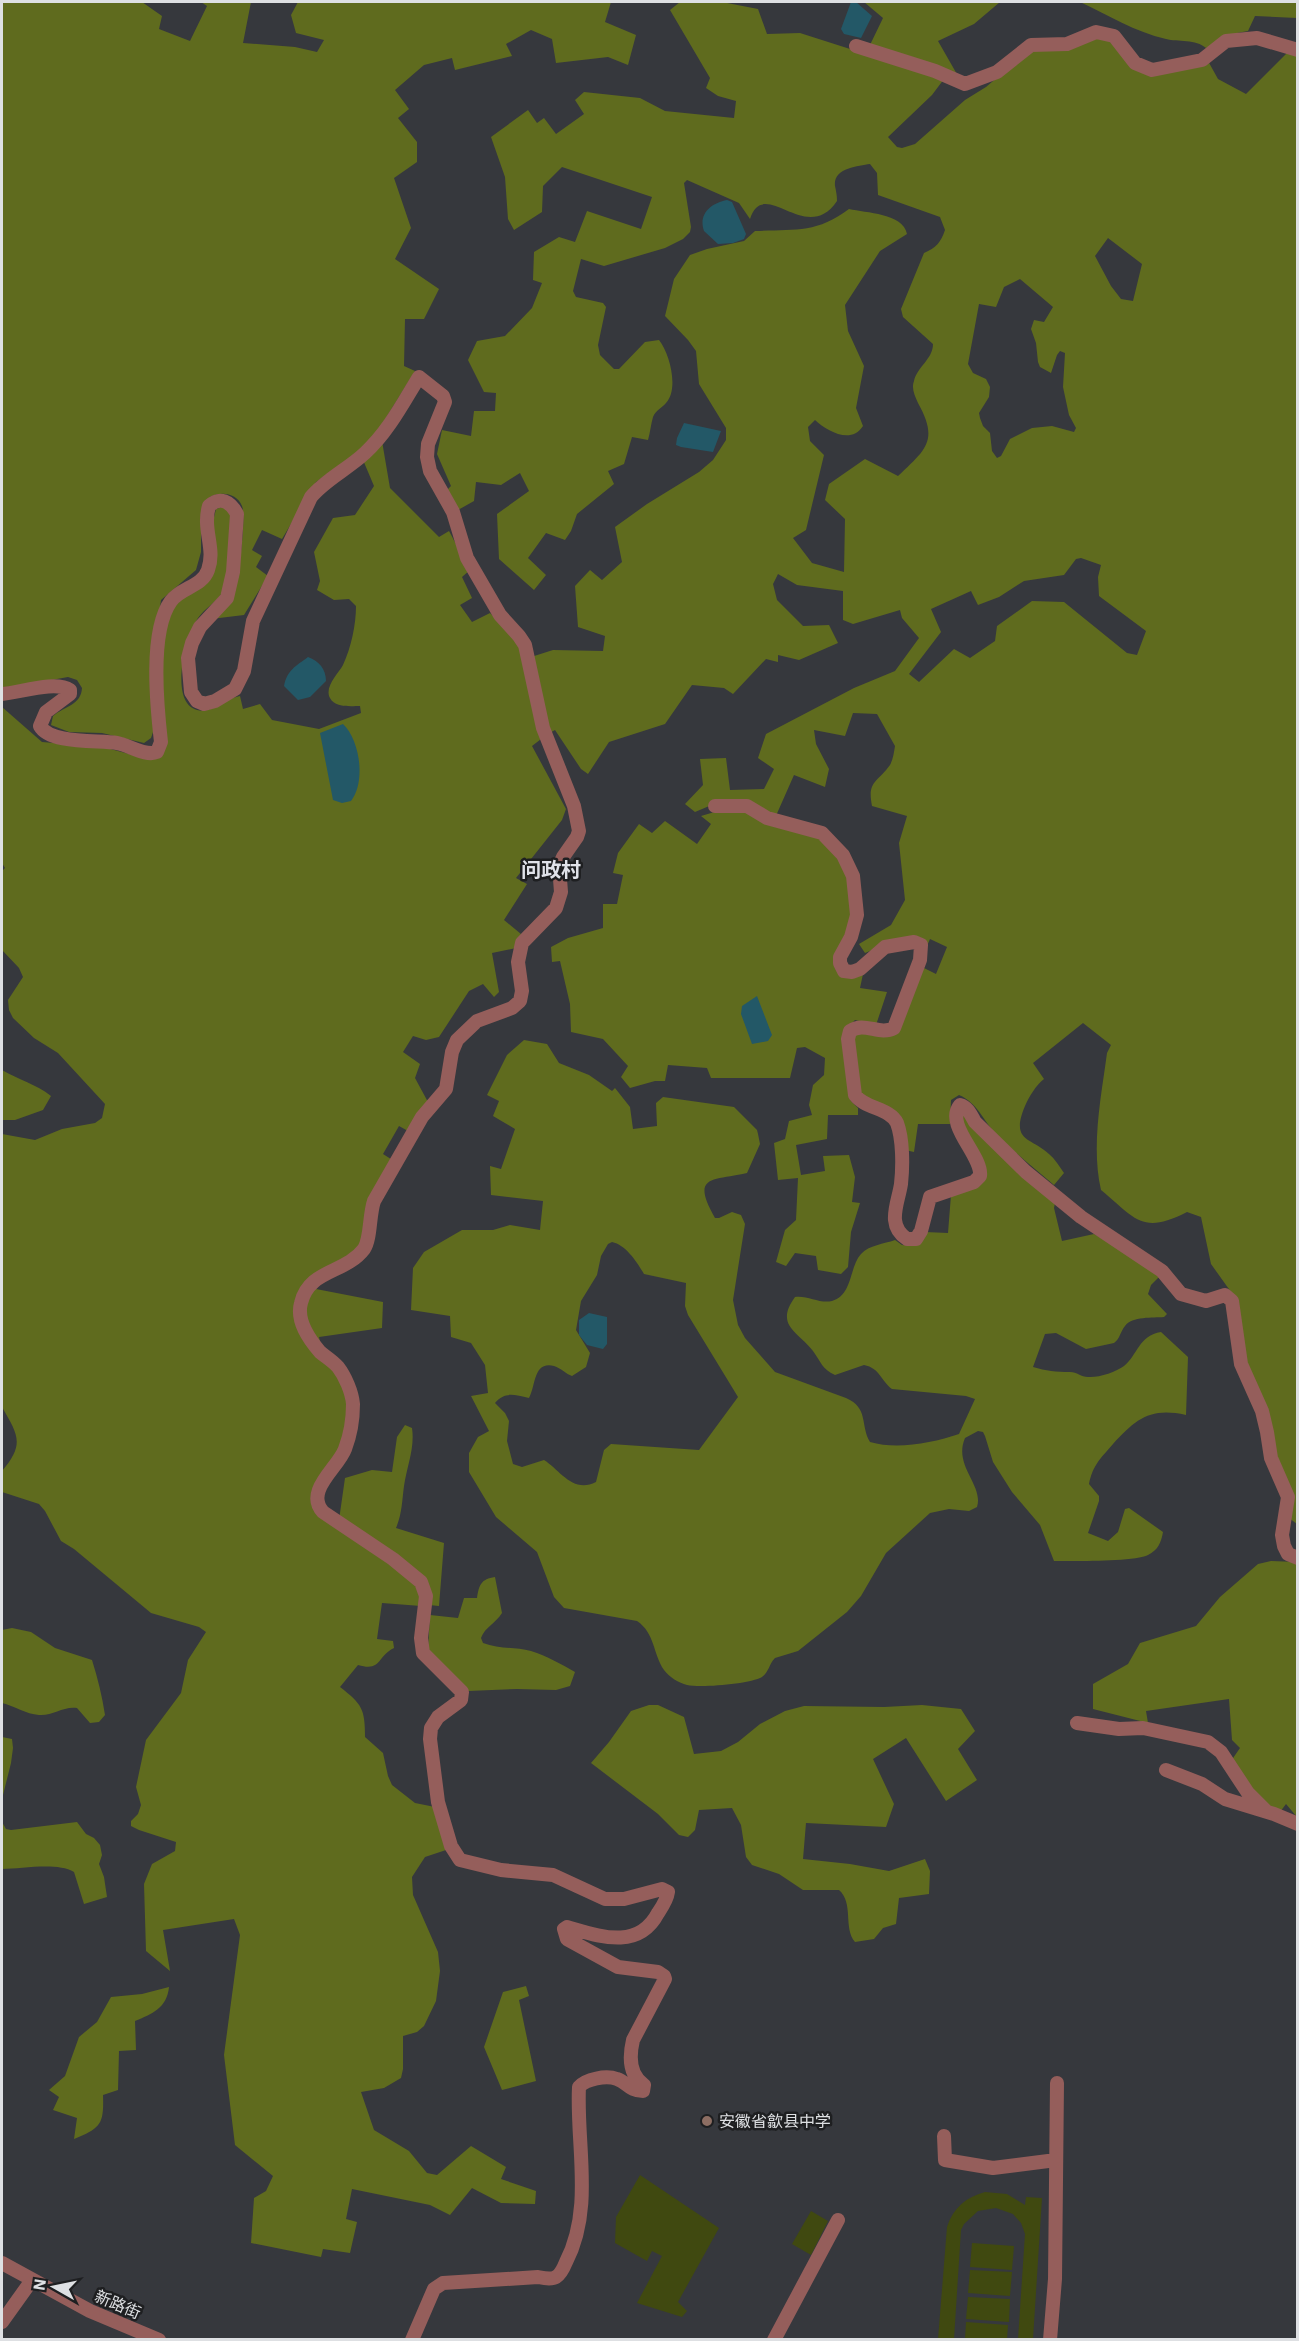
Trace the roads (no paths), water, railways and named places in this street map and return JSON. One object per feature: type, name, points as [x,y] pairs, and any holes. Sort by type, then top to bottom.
[{"type":"street","points":[[856,46],[943,73],[965,84],[997,72],[1031,45],[1067,44],[1096,33],[1114,36],[1135,63],[1152,70],[1202,60],[1226,41],[1257,38],[1298,51]]},
{"type":"street","points":[[2,694],[53,686],[63,687],[69,690],[70,694],[44,715],[40,726],[45,732],[60,738],[116,743],[151,754],[158,752],[161,742],[156,678],[162,618],[176,594],[202,581],[208,569],[211,555],[206,527],[209,506],[214,501],[221,500],[228,502],[237,514],[233,572],[227,598],[200,627],[188,658],[191,692],[197,701],[204,704],[235,690],[244,671],[252,625],[284,551],[311,497],[322,485],[369,450],[419,377],[443,396],[445,402],[428,444],[427,457],[430,471],[453,512],[467,558],[500,615],[525,645],[543,728],[574,806],[579,831],[559,866],[561,892],[556,908],[522,943],[518,962],[522,992],[520,1001],[512,1008],[477,1020],[457,1040],[452,1052],[446,1089],[422,1117],[374,1201],[370,1214],[368,1242],[349,1262],[310,1283],[301,1302],[300,1316],[304,1330],[320,1352],[339,1368],[353,1402],[345,1449],[319,1488],[318,1502],[323,1512],[393,1559],[419,1579],[424,1589],[426,1596],[421,1638],[423,1653],[462,1692],[461,1700],[436,1720],[430,1739],[438,1802],[455,1855],[463,1862],[482,1866],[553,1875],[605,1899],[624,1899],[662,1889],[665,1889],[668,1896],[651,1924],[634,1936],[612,1939],[567,1927],[564,1929],[567,1939],[612,1965],[658,1972],[664,1976],[664,1980],[631,2048],[632,2071],[636,2079],[644,2085],[643,2091],[631,2089],[617,2079],[591,2079],[579,2087],[582,2186],[575,2241],[562,2270],[550,2279],[538,2277],[443,2283],[434,2289],[412,2340]]},
{"type":"street","points":[[716,806],[747,806],[767,818],[822,833],[843,855],[853,876],[857,915],[851,937],[840,957],[844,971],[852,972],[860,969],[885,947],[914,942],[921,945],[920,960],[894,1028],[883,1032],[858,1027],[850,1031],[848,1039],[855,1095],[864,1104],[892,1116],[898,1126],[902,1172],[894,1217],[898,1231],[907,1239],[916,1239],[921,1232],[930,1197],[974,1182],[981,1176],[980,1164],[971,1152],[957,1122],[956,1110],[960,1105],[1026,1172],[1081,1217],[1162,1271],[1181,1293],[1206,1301],[1228,1296],[1232,1301],[1241,1364],[1262,1411],[1271,1458],[1288,1497],[1282,1535],[1284,1546],[1288,1554],[1298,1558]]},
{"type":"street","points":[[1077,1723],[1119,1729],[1143,1728],[1208,1742],[1221,1752],[1248,1793],[1266,1811]]},
{"type":"street","points":[[1166,1770],[1202,1785],[1225,1799],[1266,1811],[1298,1824]]},
{"type":"street","points":[[1050,2340],[1055,2279],[1056,2084]]},
{"type":"street","points":[[944,2136],[945,2160],[993,2168],[1056,2160]]},
{"type":"street","points":[[774,2340],[838,2220]]},
{"type":"street","name":"新路街","points":[[2,2264],[90,2311],[159,2340]]},
{"type":"street","points":[[2,2322],[32,2280]]},
{"type":"water","points":[[851,2],[856,2],[872,16],[861,38],[844,34],[841,29]]},
{"type":"water","points":[[727,200],[732,202],[746,234],[744,239],[733,243],[718,244],[704,231],[703,219],[707,210]]},
{"type":"water","points":[[684,423],[721,431],[713,452],[676,445]]},
{"type":"water","points":[[308,657],[321,666],[326,681],[310,697],[298,700],[284,686],[285,681],[290,672]]},
{"type":"water","points":[[343,724],[354,740],[360,773],[356,793],[351,801],[342,803],[333,800],[320,733]]},
{"type":"water","points":[[757,996],[772,1035],[768,1041],[752,1044],[741,1014],[742,1006]]},
{"type":"water","points":[[589,1313],[607,1317],[607,1344],[603,1349],[587,1345],[579,1335],[579,1320]]},
{"type":"place","name":"安徽省歙县中学","points":[[707,2121]]},
{"type":"district","name":"问政村","points":[[551,870]]}]
